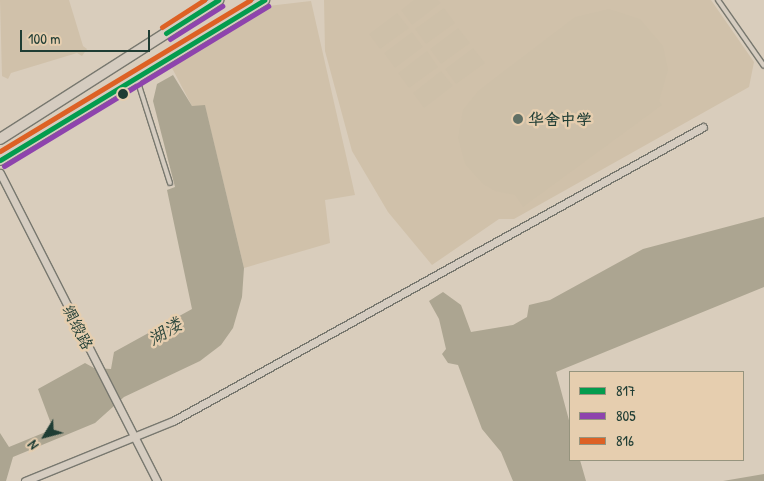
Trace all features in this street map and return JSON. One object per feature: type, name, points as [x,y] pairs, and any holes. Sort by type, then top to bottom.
[{"type":"main road","points":[[0,139],[218,0]]},
{"type":"main road","points":[[0,160],[138,79],[264,0]]},
{"type":"street","points":[[25,481],[173,421],[399,298],[703,127]]},
{"type":"street","name":"绸缎路","points":[[0,173],[157,481]]},
{"type":"lane","points":[[718,0],[764,66]]},
{"type":"lane","points":[[138,79],[170,183]]},
{"type":"shaded area","points":[[0,0],[69,0],[83,46],[87,49],[82,56],[77,53],[11,73],[8,79],[2,76]]},
{"type":"shaded area","name":"华舍中学","points":[[324,0],[711,0],[754,62],[749,87],[514,219],[499,219],[432,265],[388,212],[352,151],[325,51]]},
{"type":"shaded area","points":[[414,0],[438,0],[441,3],[412,25],[401,10]]},
{"type":"shaded area","points":[[311,1],[355,195],[325,200],[330,243],[244,268],[205,106],[192,106],[172,68],[268,6]]},
{"type":"shaded area","points":[[444,8],[455,23],[426,44],[415,29]]},
{"type":"shaded area","points":[[609,9],[640,19],[663,46],[668,70],[659,101],[662,105],[523,207],[515,195],[495,191],[483,184],[465,164],[458,138],[463,110],[478,91],[575,17]]},
{"type":"shaded area","points":[[397,13],[409,28],[380,49],[369,34]]},
{"type":"shaded area","points":[[458,28],[470,43],[441,64],[430,49]]},
{"type":"shaded area","points":[[412,32],[423,47],[395,68],[384,53]]},
{"type":"shaded area","points":[[473,48],[485,63],[456,84],[445,69]]},
{"type":"shaded area","points":[[427,51],[438,67],[409,88],[398,73]]},
{"type":"shaded area","points":[[441,71],[453,86],[424,108],[413,93]]},
{"type":"water","name":"湖溇","points":[[173,75],[192,106],[205,105],[244,268],[242,297],[233,328],[221,345],[200,361],[124,397],[95,423],[13,457],[6,481],[0,481],[0,433],[9,447],[53,429],[38,389],[85,363],[94,368],[111,369],[114,352],[192,309],[167,190],[175,187],[153,101],[157,84]]},
{"type":"water","points":[[764,217],[764,287],[556,372],[569,420],[569,461],[580,461],[586,481],[513,481],[501,452],[482,429],[458,365],[448,363],[442,354],[446,349],[439,319],[429,301],[443,292],[461,305],[471,332],[513,325],[527,317],[529,305],[550,300],[643,249]]},
{"type":"water","points":[[764,474],[764,481],[723,481]]},
{"type":"transit line","name":"816","points":[[162,27],[204,0]]},
{"type":"transit line","name":"817","points":[[166,33],[218,0]]},
{"type":"transit line","name":"816","points":[[0,151],[250,0]]},
{"type":"transit line","name":"817","points":[[0,160],[264,0]]},
{"type":"transit line","name":"805","points":[[170,39],[222,6]]},
{"type":"transit line","name":"805","points":[[4,166],[268,6]]},
{"type":"place","name":"华舍中学","points":[[518,119]]}]
